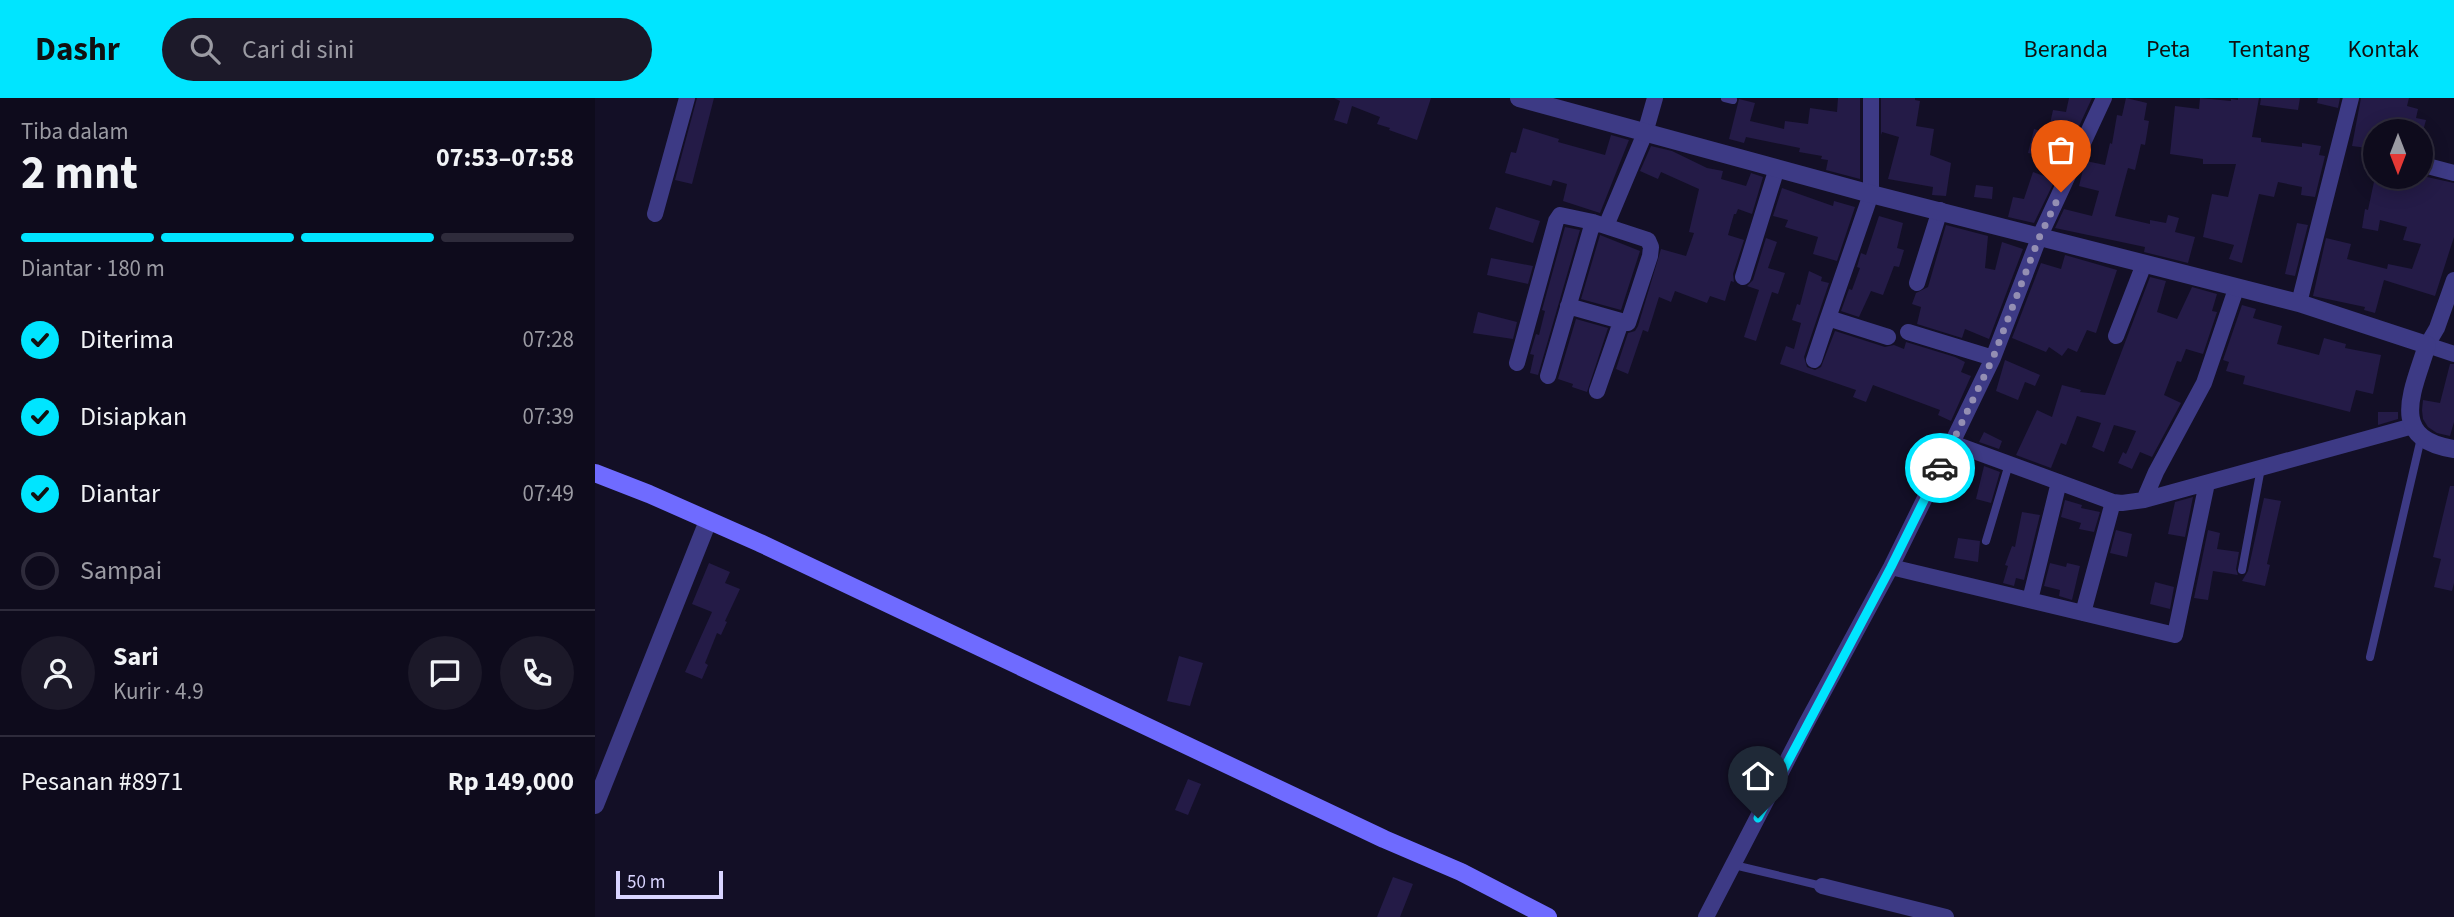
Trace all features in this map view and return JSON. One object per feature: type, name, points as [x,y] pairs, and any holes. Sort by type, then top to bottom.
[{"type":"main road","points":[[595,473],[708,520],[1461,873],[1548,917]]},
{"type":"street","points":[[656,214],[687,98]]},
{"type":"street","points":[[1519,98],[1871,194],[2299,303],[2454,354]]},
{"type":"street","points":[[1548,376],[1568,306],[1599,224],[1646,133],[1655,98]]},
{"type":"street","points":[[1814,360],[1871,194],[1871,98]]},
{"type":"street","points":[[1706,917],[1805,724],[1891,567],[1952,443],[1993,358],[2039,238],[2104,98]]},
{"type":"street","points":[[2299,303],[2351,98]]},
{"type":"street","points":[[2433,167],[2454,173]]},
{"type":"street","points":[[1742,277],[1777,168]]},
{"type":"street","points":[[1917,283],[1940,210]]},
{"type":"street","points":[[1517,363],[1556,221],[1560,215],[1648,240],[1651,247],[1629,322],[1568,306]]},
{"type":"street","points":[[2116,336],[2144,264]]},
{"type":"street","points":[[2454,279],[2437,328],[2427,345],[2413,383],[2410,409],[2417,432],[2432,444],[2454,449]]},
{"type":"street","points":[[2144,500],[2204,383],[2236,289]]},
{"type":"street","points":[[1828,318],[1888,337]]},
{"type":"street","points":[[1597,391],[1621,322]]},
{"type":"street","points":[[1908,332],[1993,358]]},
{"type":"street","points":[[1952,443],[2122,503],[2144,500],[2261,468],[2417,432]]},
{"type":"street","points":[[2030,600],[2059,482]]},
{"type":"street","points":[[1891,567],[2175,635],[2207,483]]},
{"type":"street","points":[[2083,613],[2113,502]]},
{"type":"street","points":[[595,805],[708,520]]},
{"type":"street","points":[[1822,886],[1946,917]]},
{"type":"lane","points":[[2370,657],[2417,432]]},
{"type":"lane","points":[[1986,541],[2009,464]]},
{"type":"lane","points":[[2242,570],[2261,468]]},
{"type":"lane","points":[[1734,865],[1822,886]]},
{"type":"building","points":[[697,98],[714,98],[692,184],[675,180]]},
{"type":"building","points":[[1334,98],[1431,98],[1417,140],[1377,124],[1380,117],[1352,106],[1347,124],[1334,120],[1340,101]]},
{"type":"building","points":[[1838,98],[1860,98],[1860,179],[1826,170],[1828,160],[1821,159],[1822,156],[1799,152],[1800,148],[1746,137],[1744,143],[1729,139],[1739,99],[1755,103],[1750,121],[1784,129],[1785,121],[1808,124],[1810,108],[1837,112]]},
{"type":"building","points":[[1881,98],[1915,98],[1920,101],[1916,126],[1934,129],[1930,155],[1951,163],[1946,196],[1932,195],[1933,187],[1888,179],[1899,137],[1882,132],[1881,135]]},
{"type":"building","points":[[2069,98],[2092,98],[2063,161],[2028,153],[2034,129],[2048,133],[2053,110],[2066,112]]},
{"type":"building","points":[[2126,98],[2147,103],[2144,120],[2149,121],[2145,145],[2141,144],[2135,170],[2128,168],[2115,216],[2150,224],[2150,220],[2166,223],[2168,215],[2179,218],[2175,232],[2195,237],[2188,263],[2144,252],[2145,247],[2055,228],[2064,209],[2092,216],[2099,191],[2079,186],[2084,166],[2086,161],[2105,165],[2117,115],[2122,116]]},
{"type":"building","points":[[2200,98],[2231,101],[2238,98],[2259,98],[2252,137],[2261,138],[2261,142],[2302,147],[2302,143],[2321,146],[2319,155],[2325,156],[2315,197],[2301,195],[2302,187],[2278,182],[2274,197],[2259,194],[2242,263],[2229,259],[2234,245],[2203,237],[2212,194],[2228,197],[2236,164],[2203,164],[2203,159],[2170,154],[2175,106],[2199,109]]},
{"type":"building","points":[[2261,98],[2300,98],[2298,110],[2260,105]]},
{"type":"building","points":[[2318,98],[2340,98],[2338,108],[2317,103]]},
{"type":"building","points":[[2361,98],[2409,98],[2407,106],[2418,109],[2416,118],[2421,119],[2363,119],[2363,147],[2352,146]]},
{"type":"building","points":[[1523,128],[1559,139],[1558,142],[1605,155],[1611,135],[1629,140],[1600,213],[1563,201],[1567,184],[1553,180],[1551,186],[1505,173],[1511,152],[1516,153]]},
{"type":"building","points":[[1651,146],[1672,151],[1707,168],[1723,171],[1721,179],[1746,186],[1751,173],[1763,177],[1752,214],[1738,209],[1734,214],[1728,235],[1744,240],[1733,274],[1734,282],[1731,281],[1725,301],[1710,296],[1707,303],[1675,291],[1671,302],[1659,297],[1648,332],[1643,330],[1628,374],[1616,369],[1628,333],[1635,331],[1638,326],[1661,249],[1686,256],[1694,233],[1689,232],[1699,189],[1661,172],[1658,179],[1640,171]]},
{"type":"building","points":[[2033,172],[2055,180],[2034,223],[2008,217],[2013,197],[2024,199]]},
{"type":"building","points":[[2433,178],[2454,183],[2454,237],[2435,296],[2384,280],[2375,313],[2364,310],[2365,307],[2313,296],[2326,238],[2351,244],[2347,259],[2387,269],[2388,264],[2412,269],[2421,244],[2403,240],[2407,227],[2380,220],[2378,231],[2362,228],[2365,209],[2368,210],[2372,189],[2433,189]]},
{"type":"building","points":[[1976,185],[1993,187],[1992,199],[1974,197]]},
{"type":"building","points":[[1782,188],[1833,206],[1834,201],[1855,207],[1837,261],[1813,254],[1818,237],[1785,227],[1788,220],[1773,216]]},
{"type":"building","points":[[1496,207],[1540,221],[1533,243],[1489,229]]},
{"type":"building","points":[[1879,216],[1903,223],[1897,248],[1904,250],[1899,267],[1894,266],[1883,295],[1871,291],[1859,317],[1841,311],[1860,268],[1857,267],[1861,253],[1866,255]]},
{"type":"building","points":[[2297,223],[2308,225],[2295,276],[2285,274]]},
{"type":"building","points":[[1946,225],[1988,236],[1985,268],[1995,270],[2002,242],[2023,249],[1989,339],[1965,329],[1962,338],[1917,324],[1921,307],[1912,304],[1916,293],[1928,287]]},
{"type":"building","points":[[1565,227],[1580,230],[1538,375],[1530,373],[1534,355],[1530,354],[1536,334],[1539,335],[1545,311],[1542,310]]},
{"type":"building","points":[[1600,235],[1640,251],[1621,310],[1581,299]]},
{"type":"building","points":[[1766,238],[1777,242],[1768,268],[1785,273],[1778,294],[1772,292],[1756,341],[1744,337],[1759,290],[1747,286],[1753,280]]},
{"type":"building","points":[[2065,255],[2117,270],[2096,333],[2087,330],[2077,352],[2068,348],[2062,356],[2049,347],[2046,352],[2012,338],[2041,263],[2061,269]]},
{"type":"building","points":[[1491,258],[1533,266],[1528,284],[1487,275]]},
{"type":"building","points":[[1809,271],[1822,277],[1821,281],[1829,283],[1804,357],[1807,367],[1815,370],[1821,367],[1835,331],[1885,347],[1894,345],[1904,349],[1906,342],[1955,357],[1965,362],[1961,372],[1971,376],[1951,421],[1938,415],[1940,410],[1873,385],[1866,402],[1853,397],[1856,390],[1780,364],[1786,346],[1794,349],[1801,323],[1792,320],[1797,304],[1800,305]]},
{"type":"building","points":[[2150,277],[2166,281],[2157,312],[2177,319],[2192,287],[2217,294],[2212,311],[2217,312],[2203,354],[2186,349],[2181,362],[2177,361],[2164,395],[2181,403],[2152,457],[2140,452],[2132,469],[2118,463],[2123,452],[2126,454],[2136,431],[2114,425],[2104,452],[2092,447],[2101,423],[2077,416],[2066,445],[2061,443],[2051,468],[2016,455],[2037,410],[2052,417],[2062,385],[2081,390],[2080,392],[2105,395]]},
{"type":"building","points":[[2242,305],[2256,309],[2253,318],[2282,326],[2277,344],[2319,355],[2324,338],[2346,344],[2345,348],[2381,355],[2373,394],[2356,390],[2350,412],[2243,384],[2245,376],[2226,371],[2229,362],[2223,360]]},
{"type":"building","points":[[1478,312],[1517,322],[1513,339],[1473,333]]},
{"type":"building","points":[[1576,319],[1608,328],[1587,392],[1558,379]]},
{"type":"building","points":[[2005,360],[2040,375],[2035,386],[2025,382],[2018,400],[1996,391]]},
{"type":"building","points":[[2450,364],[2454,364],[2454,422],[2450,436],[2437,433],[2428,427],[2422,410],[2423,400],[2440,403]]},
{"type":"building","points":[[2378,412],[2398,412],[2398,419],[2378,425]]},
{"type":"building","points":[[1984,432],[2002,441],[1999,449],[1979,442]]},
{"type":"building","points":[[1984,466],[2000,472],[1991,503],[1976,499]]},
{"type":"building","points":[[2450,486],[2454,486],[2452,591],[2434,587],[2441,559],[2433,557]]},
{"type":"building","points":[[2193,497],[2185,537],[2168,534],[2175,502]]},
{"type":"building","points":[[2264,498],[2281,501],[2267,564],[2270,565],[2265,586],[2242,581],[2248,571]]},
{"type":"building","points":[[2065,500],[2082,505],[2081,508],[2100,512],[2094,532],[2079,529],[2081,523],[2061,517]]},
{"type":"building","points":[[2022,512],[2040,515],[2024,580],[2016,578],[2014,586],[2003,583],[2008,566],[2005,565],[2012,546],[2015,547]]},
{"type":"building","points":[[2116,530],[2132,534],[2127,557],[2110,553]]},
{"type":"building","points":[[2208,530],[2220,533],[2217,549],[2239,552],[2236,569],[2238,575],[2213,571],[2208,600],[2194,598]]},
{"type":"building","points":[[1958,538],[1980,541],[1978,562],[1954,558]]},
{"type":"building","points":[[709,563],[730,572],[725,583],[740,589],[721,635],[717,633],[705,663],[708,665],[702,679],[685,672],[712,612],[692,604]]},
{"type":"building","points":[[2050,563],[2066,567],[2067,563],[2080,566],[2072,600],[2059,596],[2060,590],[2044,586]]},
{"type":"building","points":[[2155,582],[2174,587],[2170,609],[2150,604]]},
{"type":"building","points":[[1179,656],[1203,663],[1190,706],[1167,701]]},
{"type":"building","points":[[1188,779],[1201,784],[1188,815],[1175,810]]},
{"type":"building","points":[[1393,877],[1413,884],[1400,917],[1377,917]]},
{"type":"way so far","points":[[1940,468],[1993,358],[2039,238],[2061,192]]},
{"type":"route","points":[[1758,818],[1805,724],[1891,567],[1940,468]]}]
